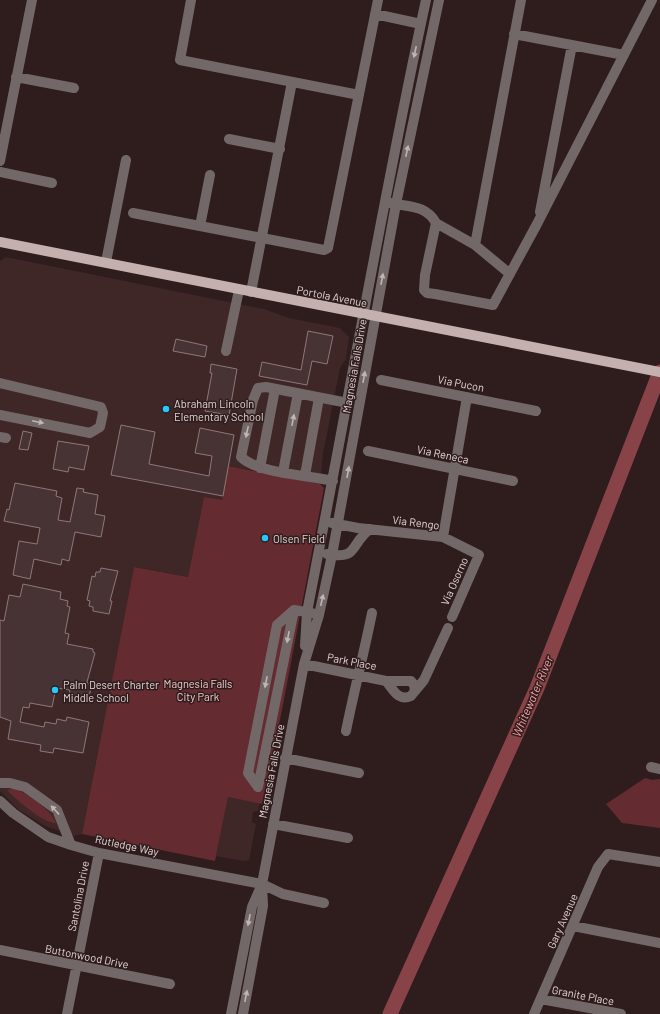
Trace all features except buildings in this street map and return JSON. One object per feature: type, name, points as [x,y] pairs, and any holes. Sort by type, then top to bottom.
[{"type":"main road","name":"Portola Avenue","points":[[0,242],[106,262],[363,315],[660,372]]},
{"type":"street","points":[[0,161],[32,0]]},
{"type":"street","points":[[191,0],[180,60],[359,95]]},
{"type":"street","points":[[133,213],[324,250],[328,248],[378,0]]},
{"type":"street","name":"Magnesia Falls Drive","points":[[304,664],[307,612],[348,403],[384,202],[426,0]]},
{"type":"street","name":"Magnesia Falls Drive","points":[[243,1014],[263,906],[262,884],[285,758],[304,664],[319,614],[332,555],[396,204],[439,0]]},
{"type":"street","points":[[476,245],[521,0]]},
{"type":"street","points":[[436,223],[423,284],[424,290],[427,293],[493,304],[538,224],[624,55],[649,0]]},
{"type":"street","points":[[375,14],[421,24]]},
{"type":"street","points":[[514,34],[624,55]]},
{"type":"street","points":[[538,224],[572,45]]},
{"type":"street","points":[[16,78],[74,88]]},
{"type":"street","points":[[251,292],[292,82]]},
{"type":"street","points":[[229,139],[280,149]]},
{"type":"street","points":[[106,262],[126,160]]},
{"type":"street","points":[[0,172],[52,183]]},
{"type":"street","points":[[200,226],[210,175]]},
{"type":"street","points":[[384,202],[425,210],[431,214],[436,223],[476,245],[510,274]]},
{"type":"street","points":[[226,351],[239,290]]},
{"type":"street","name":"Via Pucon","points":[[382,380],[536,411]]},
{"type":"street","points":[[0,383],[101,407],[103,413],[100,427],[90,433],[0,415]]},
{"type":"street","points":[[333,481],[260,468],[246,462],[241,457],[253,400],[258,388],[266,387],[348,403]]},
{"type":"street","points":[[260,468],[275,389]]},
{"type":"street","points":[[283,472],[298,393]]},
{"type":"street","points":[[442,537],[467,397]]},
{"type":"street","points":[[305,475],[319,398]]},
{"type":"street","name":"Via Reneca","points":[[368,451],[513,481]]},
{"type":"street","name":"Via Rengo","points":[[325,521],[370,529],[442,537],[479,555]]},
{"type":"street","points":[[319,552],[342,556],[351,553],[363,534],[370,529]]},
{"type":"street","name":"Via Osorno","points":[[452,617],[479,555]]},
{"type":"street","points":[[258,787],[248,773],[277,625],[294,610],[319,614]]},
{"type":"street","points":[[346,731],[372,613]]},
{"type":"street","points":[[413,694],[424,680],[448,628]]},
{"type":"street","name":"Park Place","points":[[304,664],[386,681],[399,697],[402,698],[413,694]]},
{"type":"street","points":[[386,681],[411,681],[414,685],[413,694]]},
{"type":"street","points":[[285,758],[359,773]]},
{"type":"street","points":[[0,783],[10,782],[25,787],[57,810],[71,845]]},
{"type":"street","name":"Rutledge Way","points":[[0,801],[13,813],[48,837],[71,845],[99,853],[262,884],[283,894],[324,903]]},
{"type":"street","points":[[273,824],[348,838]]},
{"type":"street","name":"Santolina Drive","points":[[67,1014],[99,853]]},
{"type":"street","name":"Gary Avenue","points":[[534,1014],[598,868],[608,854],[624,855],[660,862]]},
{"type":"street","name":"Magnesia Falls Drive","points":[[231,1014],[252,907],[262,884]]},
{"type":"street","points":[[573,926],[660,943]]},
{"type":"street","name":"Buttonwood Drive","points":[[0,950],[170,984]]},
{"type":"street","name":"Granite Place","points":[[541,999],[621,1014]]},
{"type":"shaded area","points":[[6,257],[264,309],[289,318],[340,328],[349,337],[346,359],[340,368],[323,454],[320,484],[229,466],[222,501],[204,497],[188,577],[134,567],[82,834],[74,836],[45,826],[19,810],[0,791],[0,261]]},
{"type":"shaded area","points":[[228,797],[260,803],[258,811],[253,812],[252,822],[256,824],[249,860],[243,861],[216,856]]},
{"type":"green space","name":"Magnesia Falls City Park","points":[[228,466],[320,484],[324,488],[282,710],[262,804],[228,797],[215,861],[82,834],[134,567],[188,577],[204,497],[222,500]]},
{"type":"green space","points":[[645,778],[652,780],[660,779],[660,828],[622,823],[606,804]]},
{"type":"green space","points":[[13,788],[38,802],[44,807],[56,823],[44,820],[23,805],[7,790]]},
{"type":"waterway","name":"Whitewater River","points":[[390,1014],[537,688],[660,372]]},
{"type":"place","name":"Abraham Lincoln Elementary School","points":[[166,409]]},
{"type":"place","name":"Olsen Field","points":[[265,538]]},
{"type":"place","name":"Palm Desert Charter Middle School","points":[[55,690]]}]
